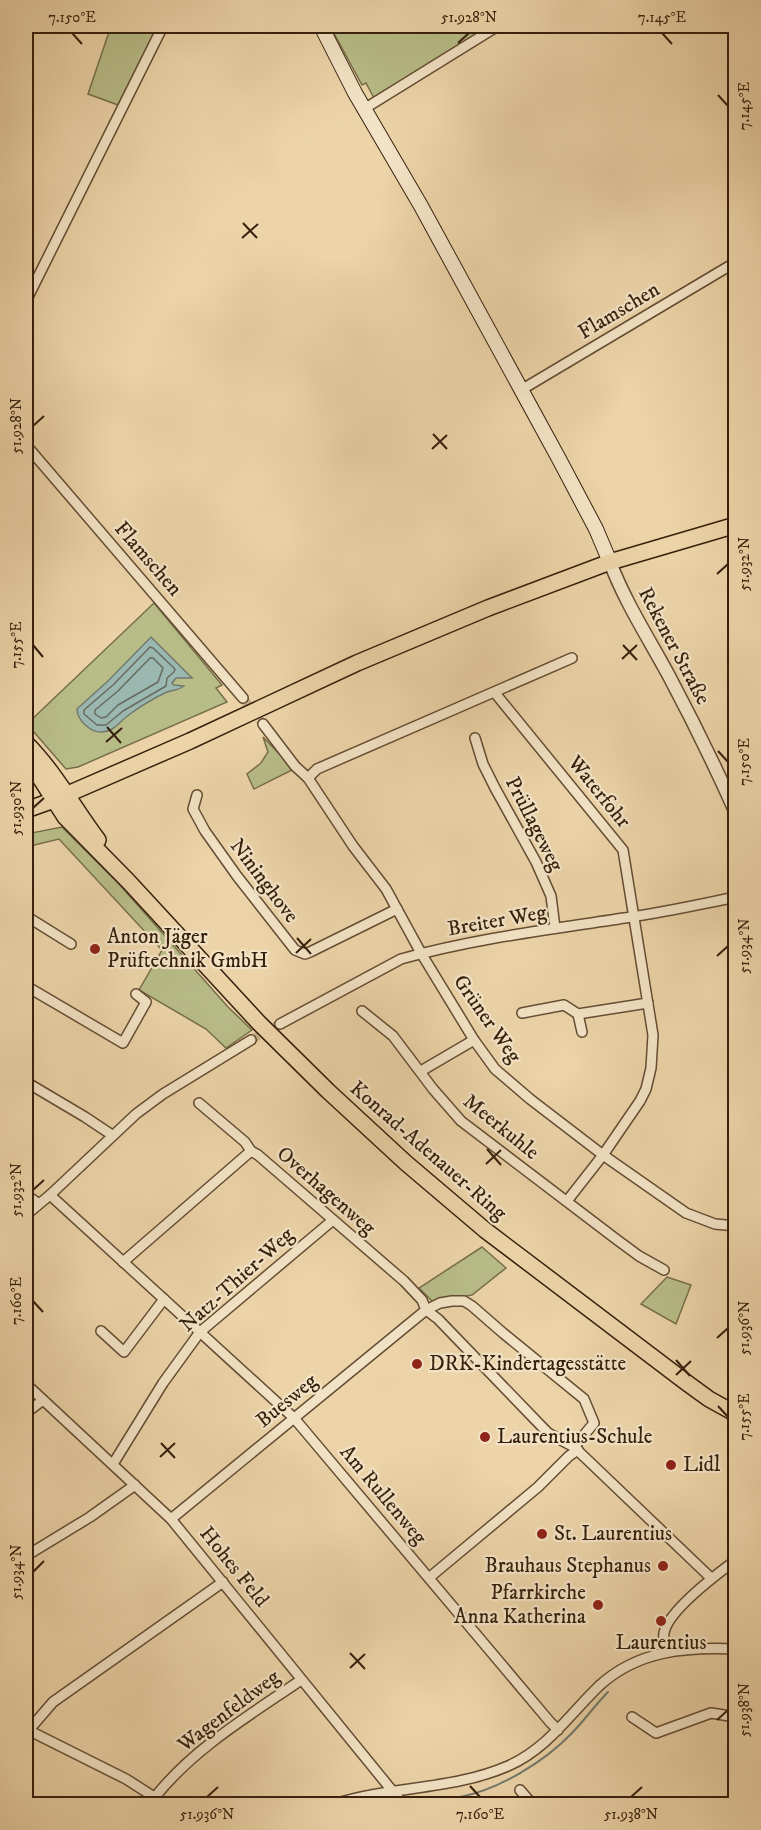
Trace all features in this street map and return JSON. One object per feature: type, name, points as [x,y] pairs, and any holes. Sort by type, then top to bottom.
[{"type":"main road","points":[[321,26],[364,109],[421,206],[596,529],[610,562]]},
{"type":"main road","points":[[26,810],[190,741],[357,663],[488,608],[610,562],[735,525]]},
{"type":"main road","points":[[26,743],[39,757],[61,797]]},
{"type":"main road","points":[[26,756],[61,797]]},
{"type":"main road","name":"Konrad-Adenauer-Ring","points":[[61,797],[64,817],[128,880],[259,1023],[406,1163],[485,1230],[546,1277],[709,1399],[735,1414]]},
{"type":"street","points":[[26,301],[163,26]]},
{"type":"street","points":[[364,109],[498,26]]},
{"type":"street","name":"Flamschen","points":[[521,390],[735,262]]},
{"type":"street","name":"Flamschen","points":[[26,445],[243,698]]},
{"type":"street","name":"Rekener Straße","points":[[610,562],[618,584],[711,758],[735,813]]},
{"type":"street","points":[[308,778],[317,769],[572,658]]},
{"type":"street","name":"Waterfohr","points":[[495,693],[623,850],[653,1048],[648,1082],[640,1101],[603,1155]]},
{"type":"street","name":"Grüner Weg","points":[[262,724],[295,766],[308,778],[353,846],[386,889],[421,953],[474,1040],[495,1069],[530,1100],[686,1214],[715,1224],[735,1226]]},
{"type":"street","name":"Prüllageweg","points":[[475,738],[487,772],[536,862],[550,896],[555,928]]},
{"type":"street","name":"Nininghove","points":[[196,795],[193,809],[205,831],[295,950],[305,954],[310,952],[397,909]]},
{"type":"street","name":"Breiter Weg","points":[[280,1024],[400,959],[421,953],[482,940],[633,917],[735,897]]},
{"type":"street","points":[[26,916],[71,944]]},
{"type":"street","points":[[26,986],[123,1043],[146,1002],[136,994]]},
{"type":"street","points":[[522,1013],[564,1005],[578,1014],[648,1003]]},
{"type":"street","name":"Meerkuhle","points":[[362,1011],[393,1036],[433,1089],[461,1121],[639,1256],[664,1270]]},
{"type":"street","points":[[578,1014],[582,1032]]},
{"type":"street","points":[[26,1215],[136,1114],[251,1040]]},
{"type":"street","points":[[421,1071],[474,1040]]},
{"type":"street","points":[[26,1082],[112,1135]]},
{"type":"street","name":"Overhagenweg","points":[[199,1103],[245,1142],[250,1152],[258,1155],[404,1281],[422,1300],[426,1310],[438,1319],[548,1433],[576,1448],[711,1578]]},
{"type":"street","points":[[123,1262],[250,1152]]},
{"type":"street","points":[[567,1201],[603,1155]]},
{"type":"street","points":[[26,1195],[38,1203]]},
{"type":"street","name":"Am Rullenweg","points":[[50,1195],[294,1418],[558,1730]]},
{"type":"street","name":"Natz-Thier-Weg","points":[[113,1464],[163,1383],[200,1332],[333,1220]]},
{"type":"street","points":[[101,1331],[124,1352],[164,1299]]},
{"type":"street","points":[[426,1310],[440,1303],[464,1301],[467,1303],[584,1399],[594,1423],[569,1456],[537,1487],[430,1577]]},
{"type":"street","name":"Buesweg","points":[[171,1519],[426,1310]]},
{"type":"street","name":"Hohes Feld","points":[[26,1384],[171,1519],[403,1804]]},
{"type":"street","points":[[26,1413],[43,1400]]},
{"type":"street","points":[[26,1556],[90,1517],[135,1485]]},
{"type":"street","points":[[665,1652],[663,1634],[670,1619],[711,1578],[735,1560]]},
{"type":"street","points":[[165,1804],[126,1779],[27,1730],[53,1702],[223,1582]]},
{"type":"street","points":[[335,1804],[351,1799],[394,1794],[478,1777],[506,1767],[534,1751],[610,1677],[642,1658],[665,1652],[702,1648],[735,1648]]},
{"type":"street","name":"Wagenfeldweg","points":[[155,1797],[165,1784],[202,1749],[301,1680]]},
{"type":"street","points":[[632,1717],[656,1733],[711,1713],[735,1717]]},
{"type":"street","points":[[520,1790],[532,1804]]},
{"type":"green space","points":[[111,26],[158,26],[118,105],[88,94]]},
{"type":"green space","points":[[330,26],[348,26],[353,31],[361,26],[490,26],[374,98],[366,83],[362,85]]},
{"type":"green space","points":[[154,603],[222,685],[216,688],[227,702],[78,767],[66,769],[27,724]]},
{"type":"green space","points":[[263,737],[294,769],[254,789],[247,774],[261,763],[268,752]]},
{"type":"green space","points":[[62,827],[119,884],[228,1007],[252,1030],[226,1048],[206,1029],[139,990],[162,950],[59,839],[26,847],[26,834]]},
{"type":"green space","points":[[482,1247],[506,1268],[472,1295],[432,1301],[419,1288]]},
{"type":"green space","points":[[667,1277],[691,1285],[676,1324],[641,1304]]},
{"type":"water","points":[[151,637],[192,678],[176,678],[172,683],[174,685],[184,686],[148,702],[110,730],[98,732],[89,728],[79,717],[77,709]]},
{"type":"waterway","points":[[404,1801],[460,1797],[490,1788],[520,1773],[548,1755],[560,1744],[608,1692]]},
{"type":"waterway","points":[[378,1804],[399,1802]]},
{"type":"tunnel","points":[[243,698],[263,724]]},
{"type":"tunnel","points":[[251,1040],[280,1024]]},
{"type":"place","name":"Anton Jäger Prüftechnik GmbH","points":[[95,949]]},
{"type":"place","name":"DRK-Kindertagesstätte","points":[[417,1364]]},
{"type":"place","name":"Laurentius-Schule","points":[[485,1437]]},
{"type":"place","name":"Lidl","points":[[671,1465]]},
{"type":"place","name":"St. Laurentius","points":[[542,1534]]},
{"type":"place","name":"Brauhaus Stephanus","points":[[663,1566]]},
{"type":"place","name":"Pfarrkirche Anna Katherina","points":[[598,1605]]},
{"type":"place","name":"Laurentius","points":[[661,1621]]}]
